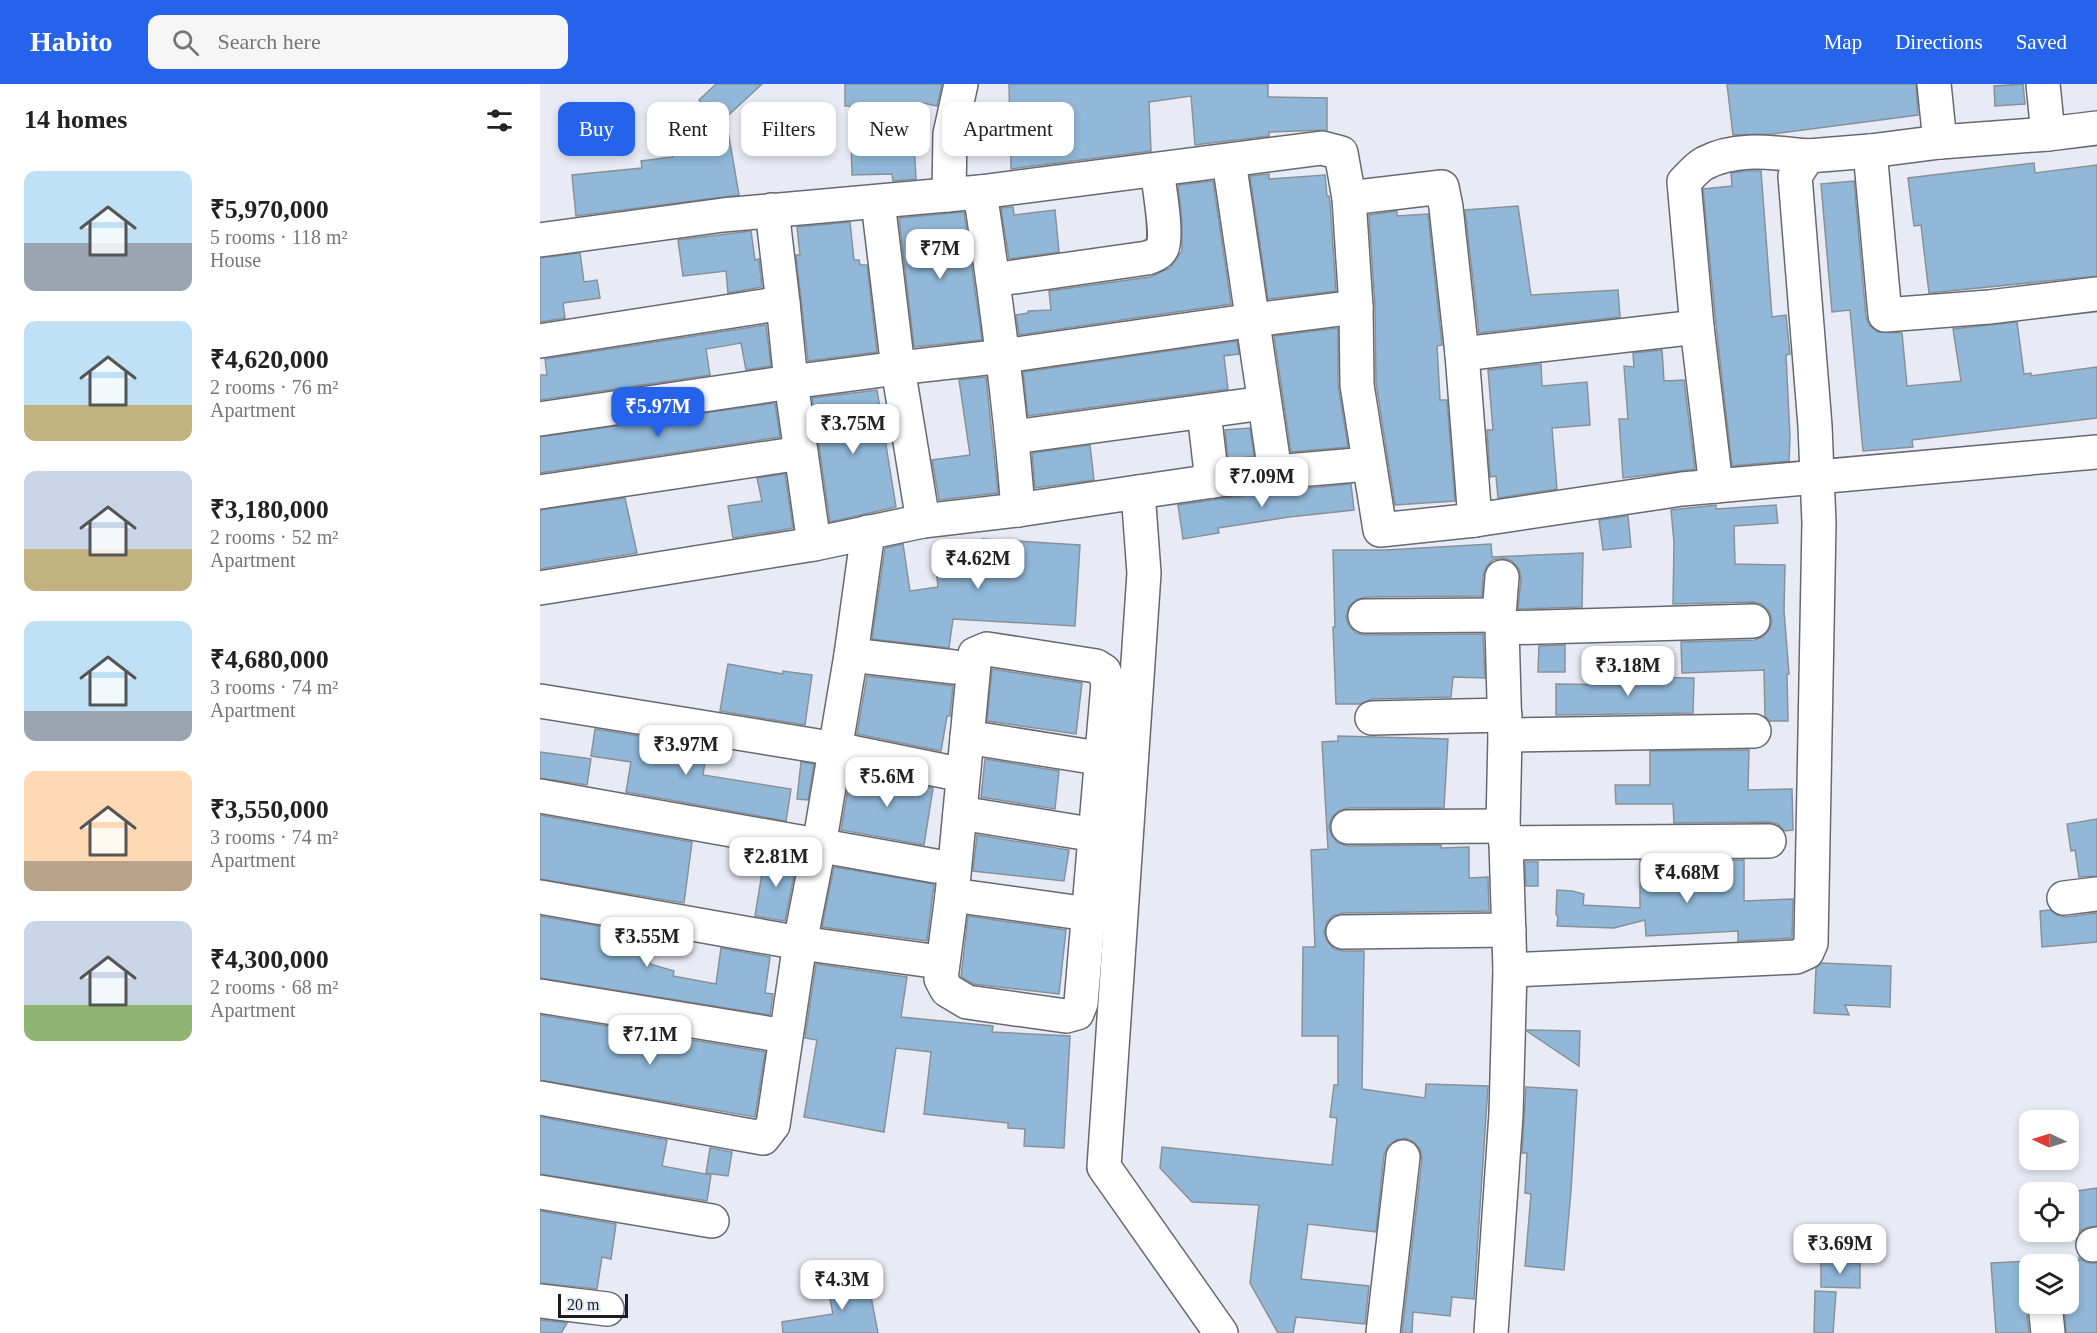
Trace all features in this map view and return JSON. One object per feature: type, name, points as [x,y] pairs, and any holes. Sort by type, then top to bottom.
[{"type":"street","points":[[961,84],[951,134],[965,194],[993,280],[1013,437],[1018,510]]},
{"type":"street","points":[[1934,84],[1940,142]]},
{"type":"street","points":[[2043,84],[2048,134]]},
{"type":"street","points":[[1716,486],[1697,327],[1684,182],[1703,164],[1725,155],[1751,152],[1808,156],[1870,152],[1940,142],[2097,128]]},
{"type":"street","points":[[540,240],[771,210],[965,194],[1322,148],[1341,153],[1349,198],[1358,385],[1368,464],[1380,530],[1475,520],[1682,489],[2097,452]]},
{"type":"street","points":[[1870,152],[1885,315],[1989,307],[2097,294]]},
{"type":"street","points":[[1510,970],[1796,957],[1807,952],[1811,943],[1819,523],[1815,426],[1795,176],[1808,156]]},
{"type":"street","points":[[1229,161],[1275,472]]},
{"type":"street","points":[[993,280],[1146,258],[1157,254],[1164,246],[1157,170]]},
{"type":"street","points":[[1349,198],[1442,188],[1462,354],[1475,520]]},
{"type":"street","points":[[878,202],[898,368],[923,521]]},
{"type":"street","points":[[771,210],[791,382],[814,544]]},
{"type":"street","points":[[540,341],[783,303]]},
{"type":"street","points":[[541,414],[1004,356],[1254,320],[1356,308]]},
{"type":"street","points":[[1462,354],[1697,327]]},
{"type":"street","points":[[1013,437],[1264,403]]},
{"type":"street","points":[[1204,412],[1212,481]]},
{"type":"street","points":[[540,492],[801,453]]},
{"type":"street","points":[[540,588],[814,544],[923,521],[1018,510],[1275,472],[1368,464]]},
{"type":"street","points":[[1137,492],[1144,573],[1117,761],[1096,835],[1081,1003],[1077,1013],[1066,1016],[967,1002],[946,990],[941,979],[952,895],[975,654],[987,650],[1004,651],[1096,666],[1104,671],[1108,683],[1117,761],[1121,919],[1104,1167],[1221,1333]]},
{"type":"street","points":[[540,1098],[763,1138],[773,1125],[800,943],[836,749],[868,532]]},
{"type":"street","points":[[1491,1333],[1506,1114],[1510,970],[1505,835],[1502,577]]},
{"type":"street","points":[[1365,616],[1501,622],[1753,621]]},
{"type":"street","points":[[851,655],[954,667]]},
{"type":"street","points":[[540,700],[836,749],[963,775]]},
{"type":"street","points":[[1372,718],[1505,725],[1754,731]]},
{"type":"street","points":[[967,737],[1117,761]]},
{"type":"street","points":[[540,796],[935,866]]},
{"type":"street","points":[[960,813],[1096,835]]},
{"type":"street","points":[[1348,827],[1505,835],[1769,841]]},
{"type":"street","points":[[2064,898],[2097,894]]},
{"type":"street","points":[[952,895],[1121,919]]},
{"type":"street","points":[[540,897],[800,943],[925,960]]},
{"type":"street","points":[[1343,933],[1509,930]]},
{"type":"street","points":[[540,996],[785,1036]]},
{"type":"street","points":[[1383,1333],[1403,1157]]},
{"type":"street","points":[[540,1192],[712,1221]]},
{"type":"street","points":[[540,1301],[606,1309]]},
{"type":"street","points":[[2046,1314],[2048,1333]]},
{"type":"building","points":[[716,84],[762,84],[729,115],[729,102],[701,102],[699,100]]},
{"type":"building","points":[[845,84],[942,84],[937,106],[930,104],[930,102],[848,102],[848,106],[845,106]]},
{"type":"building","points":[[1009,84],[1268,84],[1268,97],[1327,98],[1327,130],[1269,132],[1269,136],[1195,145],[1191,96],[1149,102],[1151,151],[1011,169],[1011,156],[1074,156],[1074,102],[1009,102]]},
{"type":"building","points":[[1727,84],[1916,84],[1918,115],[1773,134],[1733,135]]},
{"type":"building","points":[[2023,84],[2025,104],[1995,106],[1994,86]]},
{"type":"building","points":[[729,137],[739,195],[576,216],[572,175],[642,168],[641,161],[673,157],[729,156]]},
{"type":"building","points":[[851,156],[915,156],[916,179],[893,181],[892,174],[852,175]]},
{"type":"building","points":[[2034,163],[2035,173],[2097,165],[2097,276],[1929,293],[1921,225],[1914,226],[1908,178]]},
{"type":"building","points":[[1761,171],[1772,317],[1786,315],[1790,354],[1786,355],[1790,437],[1789,461],[1732,466],[1703,189],[1732,186],[1731,173]]},
{"type":"building","points":[[1269,174],[1269,179],[1325,175],[1327,196],[1330,202],[1336,291],[1268,299],[1250,176]]},
{"type":"building","points":[[1213,181],[1231,304],[1019,335],[1016,315],[1028,313],[1028,311],[1051,310],[1049,291],[1150,277],[1170,268],[1182,251],[1178,185]]},
{"type":"building","points":[[1854,181],[1866,317],[1870,326],[1878,332],[1902,333],[1907,386],[1961,381],[1953,329],[2017,322],[2024,374],[2031,373],[2031,376],[2097,367],[2097,418],[1912,440],[1913,447],[1863,451],[1850,310],[1832,312],[1821,184]]},
{"type":"building","points":[[1518,206],[1531,295],[1618,290],[1620,317],[1479,333],[1465,210]]},
{"type":"building","points":[[1013,207],[1014,215],[1055,210],[1059,252],[1009,259],[1001,208]]},
{"type":"building","points":[[1397,211],[1397,216],[1428,214],[1442,345],[1437,346],[1440,400],[1447,400],[1455,501],[1395,505],[1376,383],[1375,306],[1369,215]]},
{"type":"building","points":[[964,212],[982,340],[914,347],[899,218]]},
{"type":"building","points":[[850,222],[854,260],[859,260],[860,265],[867,265],[877,352],[808,361],[796,255],[800,255],[797,227]]},
{"type":"building","points":[[751,231],[755,260],[759,259],[762,287],[728,293],[726,271],[683,276],[678,240]]},
{"type":"building","points":[[580,253],[584,282],[597,280],[600,298],[563,303],[565,318],[540,322],[540,258]]},
{"type":"building","points":[[766,325],[771,366],[746,370],[741,343],[706,349],[710,375],[540,400],[540,375],[547,375],[545,359]]},
{"type":"building","points":[[1338,328],[1338,385],[1348,447],[1291,452],[1274,336]]},
{"type":"building","points":[[1237,341],[1239,354],[1224,356],[1228,389],[1028,416],[1023,372]]},
{"type":"building","points":[[1662,350],[1664,381],[1684,380],[1695,469],[1623,478],[1619,419],[1628,419],[1624,366],[1634,367],[1633,353]]},
{"type":"building","points":[[1541,364],[1542,386],[1587,382],[1590,425],[1552,428],[1557,489],[1498,498],[1496,476],[1490,477],[1487,430],[1493,430],[1488,370]]},
{"type":"building","points":[[986,377],[998,493],[939,500],[932,460],[970,455],[959,380]]},
{"type":"building","points":[[877,390],[896,507],[830,522],[812,398]]},
{"type":"building","points":[[775,403],[780,437],[540,473],[540,437]]},
{"type":"building","points":[[1250,428],[1254,456],[1228,460],[1225,430]]},
{"type":"building","points":[[1090,445],[1094,480],[1035,488],[1032,453]]},
{"type":"building","points":[[785,474],[793,528],[733,538],[728,506],[762,501],[757,478]]},
{"type":"building","points":[[1351,484],[1354,510],[1218,528],[1219,533],[1183,539],[1178,505],[1277,491]]},
{"type":"building","points":[[625,498],[637,553],[540,569],[540,510]]},
{"type":"building","points":[[1716,505],[1716,509],[1776,505],[1778,523],[1734,526],[1735,564],[1785,565],[1784,611],[1789,674],[1787,674],[1788,721],[1770,721],[1765,716],[1764,670],[1682,673],[1681,642],[1754,640],[1763,637],[1770,629],[1772,621],[1769,611],[1761,604],[1753,602],[1673,604],[1674,542],[1671,510]]},
{"type":"building","points":[[1628,516],[1631,547],[1603,550],[1599,520]]},
{"type":"building","points":[[982,539],[1080,545],[1075,626],[953,619],[949,648],[872,639],[885,548],[903,544],[910,591],[938,587],[934,546],[981,553]]},
{"type":"building","points":[[1491,544],[1492,557],[1583,553],[1582,607],[1518,609],[1521,578],[1519,569],[1512,561],[1503,558],[1493,560],[1486,567],[1482,596],[1365,597],[1356,600],[1349,606],[1346,617],[1349,626],[1356,633],[1365,635],[1483,634],[1485,678],[1453,677],[1451,697],[1372,699],[1360,704],[1336,704],[1333,550],[1386,550]]},
{"type":"building","points":[[1565,645],[1565,672],[1538,672],[1539,646]]},
{"type":"building","points":[[728,664],[783,674],[783,671],[812,675],[805,725],[720,711]]},
{"type":"building","points":[[992,669],[1082,683],[1076,734],[987,721]]},
{"type":"building","points":[[867,676],[953,686],[950,716],[947,716],[941,751],[857,734]]},
{"type":"building","points":[[1631,677],[1694,678],[1693,713],[1556,715],[1556,684],[1631,685]]},
{"type":"building","points":[[595,729],[707,747],[703,775],[791,789],[786,821],[626,792],[631,762],[591,756]]},
{"type":"building","points":[[1338,736],[1448,739],[1444,808],[1348,808],[1332,817],[1329,827],[1338,843],[1348,846],[1469,847],[1469,878],[1488,877],[1489,911],[1343,913],[1333,916],[1327,922],[1324,932],[1327,941],[1334,949],[1364,951],[1362,1089],[1425,1098],[1426,1084],[1488,1086],[1474,1299],[1452,1297],[1450,1316],[1413,1312],[1412,1333],[1402,1333],[1422,1159],[1420,1149],[1414,1142],[1405,1138],[1396,1140],[1388,1146],[1384,1155],[1376,1232],[1308,1224],[1301,1279],[1369,1286],[1365,1324],[1296,1317],[1293,1333],[1278,1333],[1250,1283],[1259,1205],[1192,1202],[1160,1168],[1162,1147],[1332,1165],[1337,1118],[1330,1117],[1334,1085],[1338,1085],[1338,1036],[1302,1036],[1303,947],[1315,947],[1311,850],[1328,849],[1322,742],[1338,741]]},
{"type":"building","points":[[1749,750],[1748,790],[1792,789],[1793,830],[1784,831],[1778,824],[1769,822],[1674,823],[1673,804],[1616,804],[1615,785],[1650,785],[1650,751]]},
{"type":"building","points":[[540,752],[591,759],[587,785],[540,778]]},
{"type":"building","points":[[985,759],[1059,771],[1055,809],[981,797]]},
{"type":"building","points":[[801,762],[814,764],[808,800],[797,799]]},
{"type":"building","points":[[851,771],[933,788],[924,845],[841,830]]},
{"type":"building","points":[[540,815],[692,842],[684,903],[540,879]]},
{"type":"building","points":[[2097,819],[2097,876],[2079,877],[2075,850],[2071,851],[2067,824]]},
{"type":"building","points":[[977,835],[1069,850],[1064,881],[973,871]]},
{"type":"building","points":[[765,855],[797,861],[785,921],[755,916]]},
{"type":"building","points":[[1744,860],[1744,901],[1793,899],[1792,938],[1738,941],[1738,931],[1646,936],[1645,920],[1614,928],[1557,926],[1557,890],[1584,894],[1583,905],[1640,908],[1640,861]]},
{"type":"building","points":[[1525,862],[1538,862],[1538,886],[1526,886]]},
{"type":"building","points":[[834,867],[934,884],[927,941],[822,927]]},
{"type":"building","points":[[2050,910],[2066,917],[2097,913],[2097,942],[2042,947],[2040,911]]},
{"type":"building","points":[[540,916],[655,936],[650,964],[674,971],[673,976],[716,984],[721,948],[770,957],[765,993],[773,994],[770,1015],[540,978]]},
{"type":"building","points":[[968,916],[1066,930],[1059,994],[973,984],[961,977]]},
{"type":"building","points":[[1821,963],[1891,966],[1890,1007],[1845,1005],[1849,1015],[1814,1013],[1816,968]]},
{"type":"building","points":[[816,964],[907,977],[901,1017],[993,1026],[992,1032],[1070,1036],[1064,1148],[1024,1146],[1025,1129],[1008,1128],[1008,1123],[924,1114],[931,1052],[896,1048],[884,1132],[804,1117],[817,1040],[805,1038]]},
{"type":"building","points":[[540,1015],[765,1052],[755,1117],[540,1080]]},
{"type":"building","points":[[1527,1031],[1580,1031],[1579,1066]]},
{"type":"building","points":[[1526,1087],[1577,1090],[1564,1270],[1525,1266],[1531,1194],[1525,1193],[1527,1153],[1522,1153]]},
{"type":"building","points":[[540,1117],[667,1140],[662,1166],[711,1175],[707,1201],[540,1174]]},
{"type":"building","points":[[710,1148],[732,1152],[728,1176],[706,1173]]},
{"type":"building","points":[[2097,1188],[2097,1226],[2088,1227],[2079,1233],[2079,1191]]},
{"type":"building","points":[[540,1211],[616,1224],[611,1259],[602,1257],[597,1289],[540,1283]]},
{"type":"building","points":[[2079,1258],[2087,1263],[2097,1263],[2097,1333],[2066,1333],[2065,1314],[2079,1314]]},
{"type":"building","points":[[1821,1262],[1860,1263],[1860,1288],[1821,1287]]},
{"type":"building","points":[[2019,1262],[2019,1314],[2027,1314],[2029,1333],[1996,1333],[1991,1263]]},
{"type":"building","points":[[867,1276],[878,1333],[783,1333],[782,1322],[833,1314],[827,1284]]},
{"type":"building","points":[[1815,1291],[1836,1292],[1833,1333],[1814,1333]]},
{"type":"building","points":[[540,1320],[567,1323],[561,1333],[540,1333]]}]
